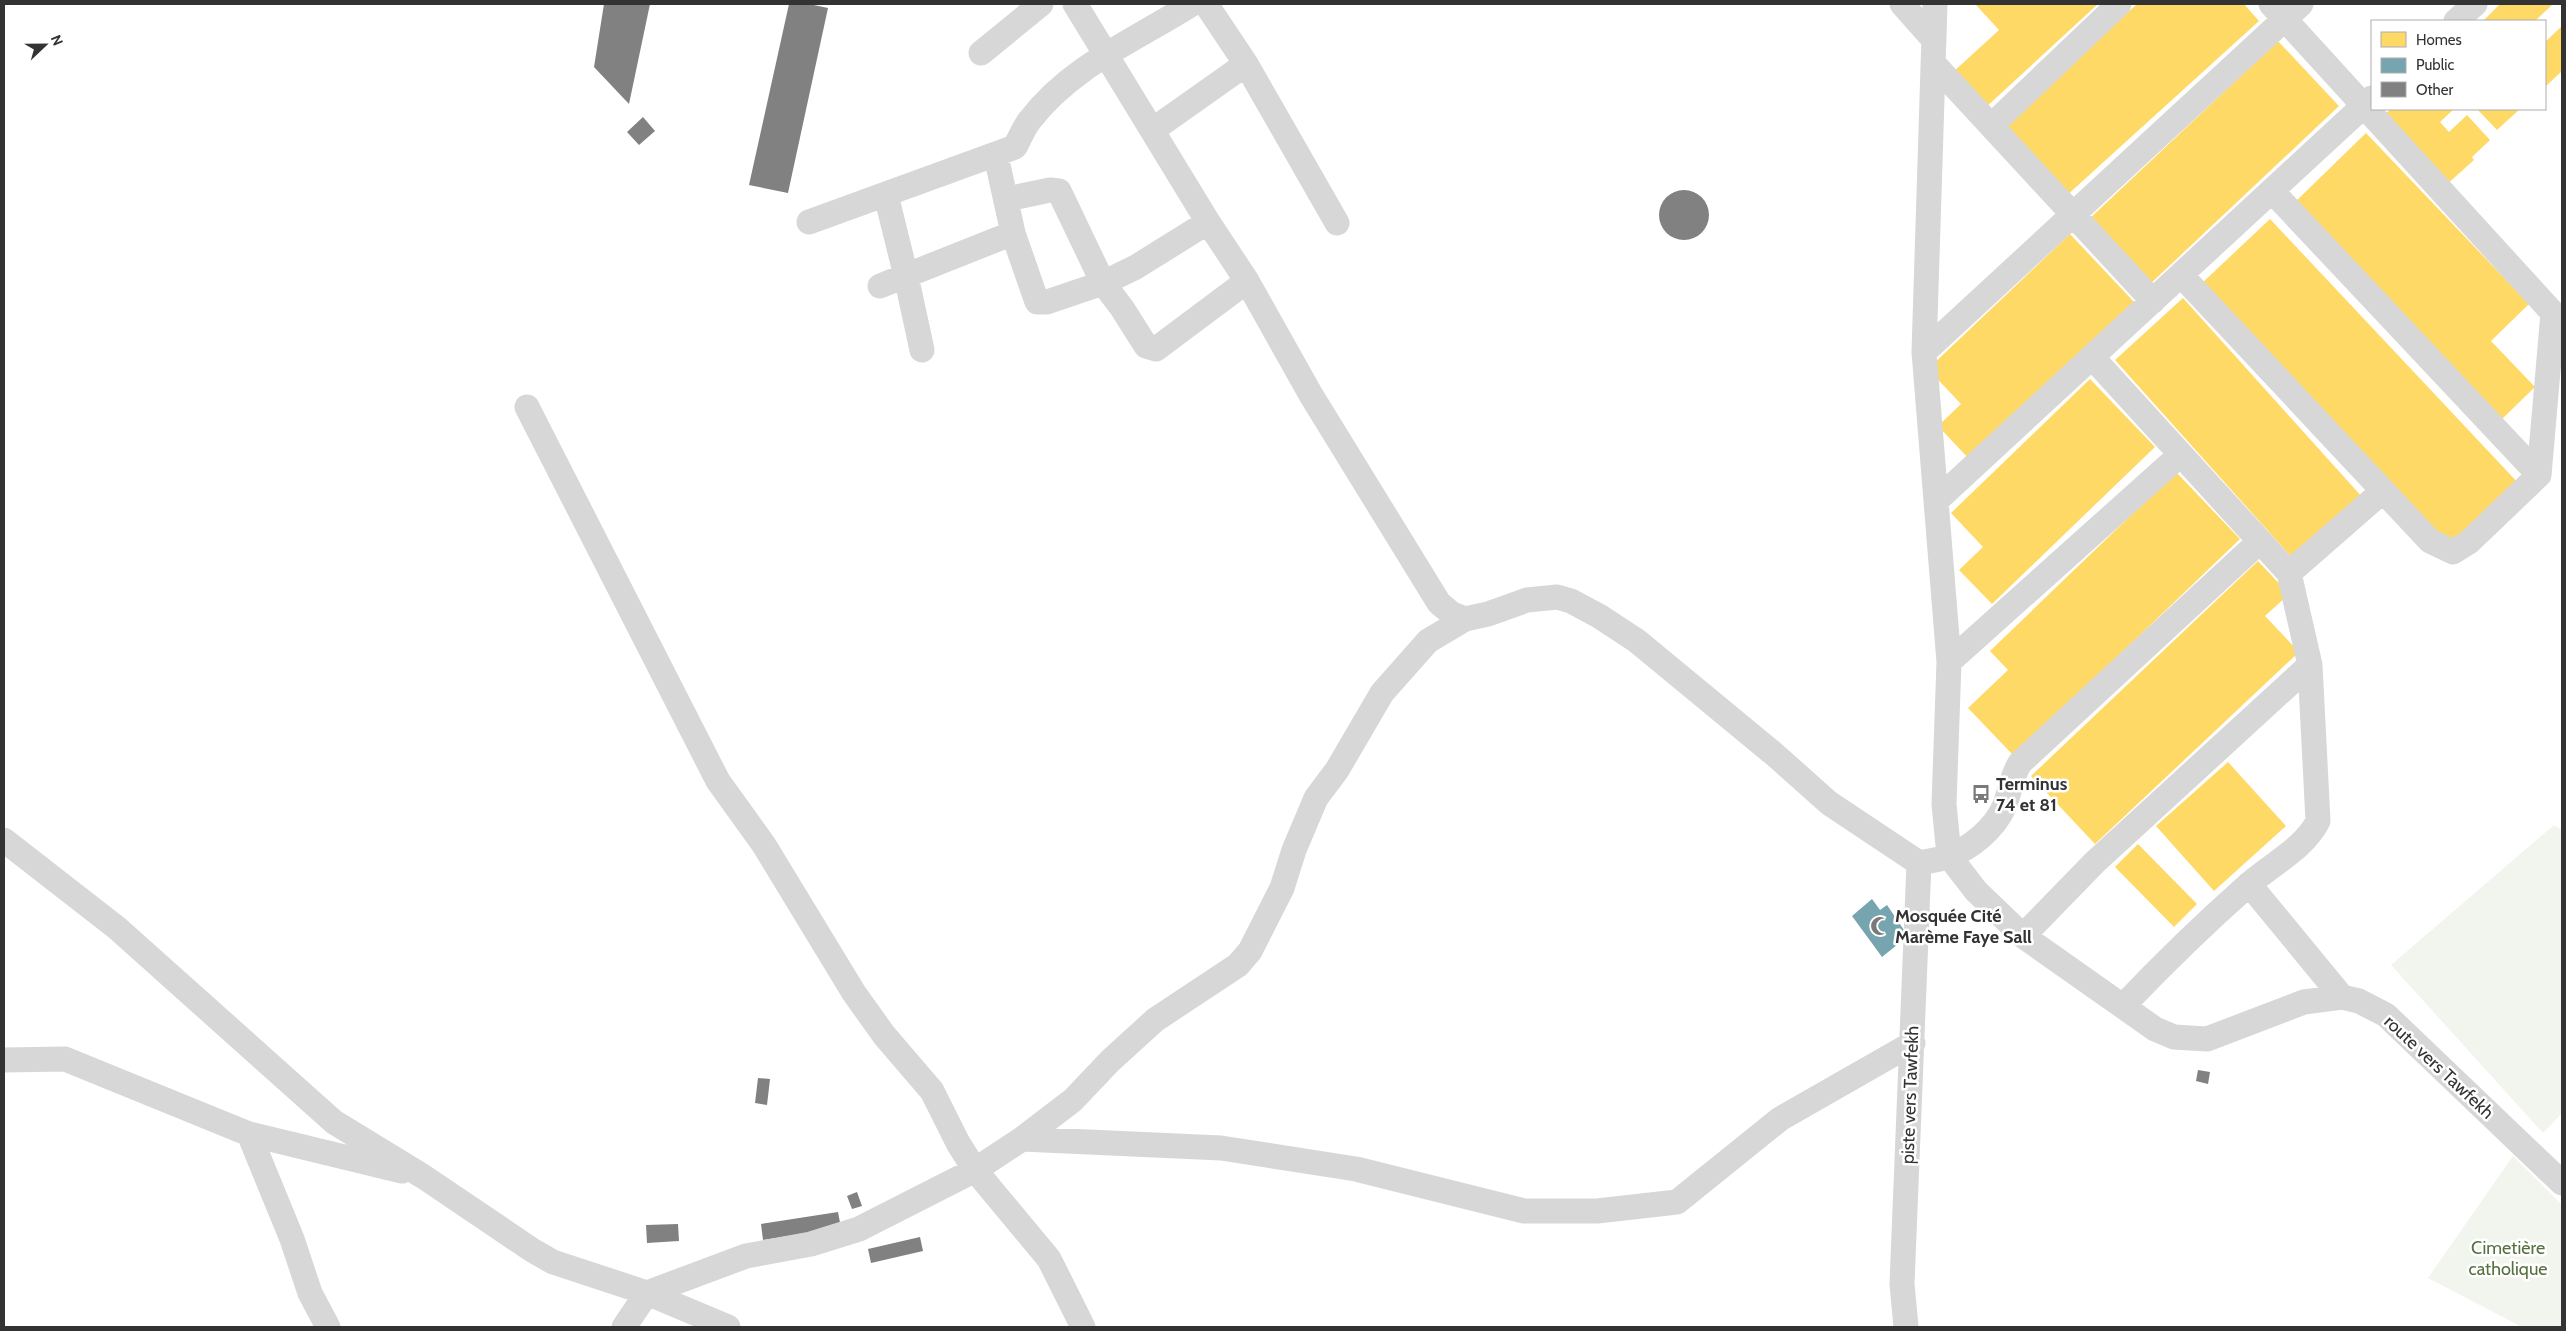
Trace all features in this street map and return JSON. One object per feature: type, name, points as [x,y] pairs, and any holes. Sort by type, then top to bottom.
[{"type":"street","points":[[981,53],[1041,4]]},
{"type":"street","points":[[1075,4],[1154,129],[1208,222],[1247,280],[1311,395],[1439,603],[1452,614],[1465,619]]},
{"type":"street","points":[[809,222],[996,156],[1015,147],[1029,120],[1062,86],[1106,54],[1192,4]]},
{"type":"street","points":[[1206,4],[1246,64],[1337,223]]},
{"type":"street","points":[[1902,4],[1934,52],[1992,125],[2153,301]]},
{"type":"street","points":[[1935,4],[1924,352],[1949,662],[1944,804],[1949,856]]},
{"type":"street","points":[[1992,125],[2119,4]]},
{"type":"street","points":[[2457,20],[2474,4]]},
{"type":"street","points":[[1924,352],[2074,214],[2286,9],[2368,102],[1936,502]]},
{"type":"street","points":[[1154,129],[1246,64]]},
{"type":"street","points":[[2181,275],[2430,542],[2453,552],[2469,542],[2539,474],[2557,318],[2375,110]]},
{"type":"street","points":[[996,156],[1008,199],[1014,233],[1037,302],[1047,302],[1103,283],[1136,267],[1208,222]]},
{"type":"street","points":[[1008,199],[1050,190],[1059,191],[1103,283],[1122,308],[1146,346],[1151,349],[1156,349],[1247,280]]},
{"type":"street","points":[[2272,191],[2539,474]]},
{"type":"street","points":[[886,195],[922,350]]},
{"type":"street","points":[[880,286],[1014,233]]},
{"type":"street","points":[[2092,357],[2289,572],[2310,665],[2318,821],[2311,835],[2249,884],[2176,950],[2123,1006]]},
{"type":"street","points":[[527,407],[718,781],[764,845],[854,993],[884,1035],[932,1091],[958,1143],[975,1170],[1049,1259],[1083,1327]]},
{"type":"street","points":[[1949,662],[2180,454]]},
{"type":"street","points":[[2289,572],[2383,491]]},
{"type":"street","points":[[624,1327],[648,1293],[746,1256],[811,1244],[859,1229],[975,1170],[1022,1139],[1073,1100],[1155,1020],[1238,965],[1250,951],[1282,888],[1294,850],[1316,798],[1352,746],[1382,693],[1428,641],[1465,619],[1544,597],[1557,597],[1571,601],[1637,641],[1774,754],[1829,803],[1919,863],[1949,856],[1977,840],[1999,817],[2014,773],[2020,763],[2260,541]]},
{"type":"street","points":[[2023,936],[2095,862],[2310,665]]},
{"type":"street","points":[[4,840],[117,928],[218,1016],[319,1112],[424,1177],[532,1250],[553,1262],[648,1293],[728,1327]]},
{"type":"street","name":"route vers Tawfekh","points":[[1949,856],[1976,891],[2023,936],[2155,1029],[2174,1037],[2207,1039],[2304,1002],[2342,997],[2359,1001],[2386,1016],[2562,1183]]},
{"type":"street","name":"piste vers Tawfekh","points":[[1906,1327],[1902,1284],[1919,863]]},
{"type":"street","points":[[2249,884],[2342,997]]},
{"type":"street","points":[[1022,1139],[1221,1148],[1356,1169],[1524,1211],[1597,1211],[1677,1202],[1780,1119],[1913,1043]]},
{"type":"street","points":[[4,1060],[66,1059],[249,1134],[424,1177]]},
{"type":"street","points":[[249,1134],[292,1239],[310,1293],[328,1327]]},
{"type":"green space","points":[[2554,825],[2562,830],[2562,1113],[2543,1133],[2391,965]]},
{"type":"green space","name":"Cimetière catholique","points":[[2513,1156],[2562,1205],[2562,1327],[2522,1327],[2428,1278]]},
{"type":"building: Homes","points":[[1975,4],[2098,4],[1985,108],[1952,73],[1999,30]]},
{"type":"building: Homes","points":[[2137,4],[2244,4],[2259,21],[2065,197],[2002,128]]},
{"type":"building: Homes","points":[[2500,4],[2553,4],[2536,20],[2484,20]]},
{"type":"building: Homes","points":[[2561,27],[2562,71],[2546,86],[2546,41]]},
{"type":"building: Homes","points":[[2278,41],[2339,106],[2148,286],[2087,221]]},
{"type":"building: Homes","points":[[2390,110],[2453,110],[2440,122],[2449,132],[2467,115],[2490,140],[2472,157],[2474,160],[2445,186],[2383,116]]},
{"type":"building: Homes","points":[[2478,110],[2519,110],[2497,130]]},
{"type":"building: Homes","points":[[2366,133],[2529,304],[2491,341],[2535,387],[2501,420],[2294,203]]},
{"type":"building: Homes","points":[[2270,219],[2521,486],[2452,551],[2201,284]]},
{"type":"building: Homes","points":[[2070,234],[2135,303],[1970,460],[1938,426],[1961,404],[1928,369]]},
{"type":"building: Homes","points":[[2183,298],[2363,498],[2294,560],[2115,360]]},
{"type":"building: Homes","points":[[2090,379],[2155,447],[1992,604],[1959,570],[1983,547],[1951,513]]},
{"type":"building: Homes","points":[[2176,472],[2240,539],[2014,756],[1968,708],[2008,670],[1990,651]]},
{"type":"building: Homes","points":[[2258,561],[2289,594],[2265,616],[2299,652],[2095,844],[2031,776]]},
{"type":"building: Homes","points":[[2228,762],[2286,826],[2214,891],[2156,826]]},
{"type":"building: Homes","points":[[2138,844],[2197,904],[2174,927],[2115,867]]},
{"type":"building: Public","name":"Mosquée Cité Marème Faye Sall","points":[[1872,899],[1880,910],[1887,905],[1908,936],[1882,957],[1852,916]]},
{"type":"building: Other","points":[[604,4],[650,4],[629,104],[594,67]]},
{"type":"building: Other","points":[[789,4],[809,4],[828,8],[788,193],[749,185]]},
{"type":"building: Other","points":[[643,117],[655,131],[639,145],[627,132]]},
{"type":"building: Other","points":[[1679,190],[1689,190],[1702,197],[1709,210],[1709,220],[1702,233],[1689,240],[1679,240],[1670,236],[1663,229],[1659,220],[1659,210],[1663,201],[1670,194]]},
{"type":"building: Other","points":[[2198,1070],[2210,1072],[2208,1084],[2196,1081]]},
{"type":"building: Other","points":[[758,1078],[770,1079],[767,1105],[755,1103]]},
{"type":"building: Other","points":[[857,1192],[862,1206],[852,1209],[847,1196]]},
{"type":"building: Other","points":[[838,1212],[841,1228],[763,1240],[761,1224]]},
{"type":"building: Other","points":[[678,1224],[679,1241],[647,1243],[646,1225]]},
{"type":"building: Other","points":[[920,1237],[923,1251],[871,1263],[868,1249]]},
{"type":"place","name":"Terminus 74 et 81","points":[[1981,794]]},
{"type":"place","name":"Mosquée Cité Marème Faye Sall","points":[[1880,926]]}]
